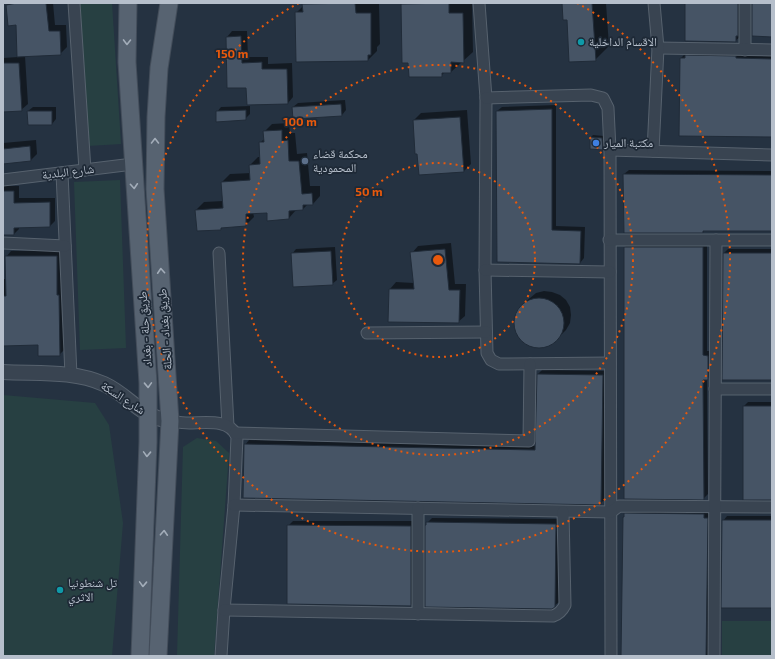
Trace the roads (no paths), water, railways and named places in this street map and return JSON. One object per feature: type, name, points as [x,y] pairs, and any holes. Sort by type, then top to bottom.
[{"type":"main road","name":"طريق حلة - بغداد","points":[[128,3],[127,62],[148,383],[140,656]]},
{"type":"main road","name":"طريق بغداد - الحلة","points":[[158,656],[170,421],[155,189],[156,117],[158,75],[169,3]]},
{"type":"street","points":[[74,3],[85,170]]},
{"type":"street","points":[[479,3],[486,98],[485,270],[487,353],[491,360],[499,364],[610,363]]},
{"type":"street","points":[[654,3],[658,48],[654,151]]},
{"type":"street","points":[[744,3],[746,50]]},
{"type":"street","points":[[658,48],[772,50]]},
{"type":"street","points":[[486,98],[591,95],[603,98],[608,108],[610,150],[611,656]]},
{"type":"street","points":[[610,150],[772,155]]},
{"type":"street","name":"شارع البلدية","points":[[3,180],[133,164]]},
{"type":"street","points":[[62,173],[71,375]]},
{"type":"street","points":[[609,240],[772,240]]},
{"type":"street","points":[[714,656],[716,240]]},
{"type":"street","points":[[3,243],[65,246]]},
{"type":"street","points":[[219,253],[232,430],[237,441],[234,504],[221,656]]},
{"type":"street","points":[[485,270],[610,272]]},
{"type":"street","points":[[367,333],[486,332]]},
{"type":"street","points":[[170,421],[214,422],[232,430],[529,441],[530,364]]},
{"type":"street","name":"شارع السكة","points":[[3,372],[71,375],[88,378],[105,384],[148,415],[170,421]]},
{"type":"street","points":[[715,389],[772,389]]},
{"type":"street","points":[[234,504],[563,512],[611,512],[619,506],[772,507]]},
{"type":"street","points":[[418,508],[418,614]]},
{"type":"street","points":[[224,610],[553,616],[561,612],[565,605],[563,512]]},
{"type":"place","name":"الاقسام الداخلية","points":[[581,42]]},
{"type":"place","name":"مكتبة الميار","points":[[596,143]]},
{"type":"place","name":"محكمة قضاء المحمودية","points":[[305,161]]},
{"type":"place","name":"تل شنطونيا الاثري","points":[[60,590]]}]
